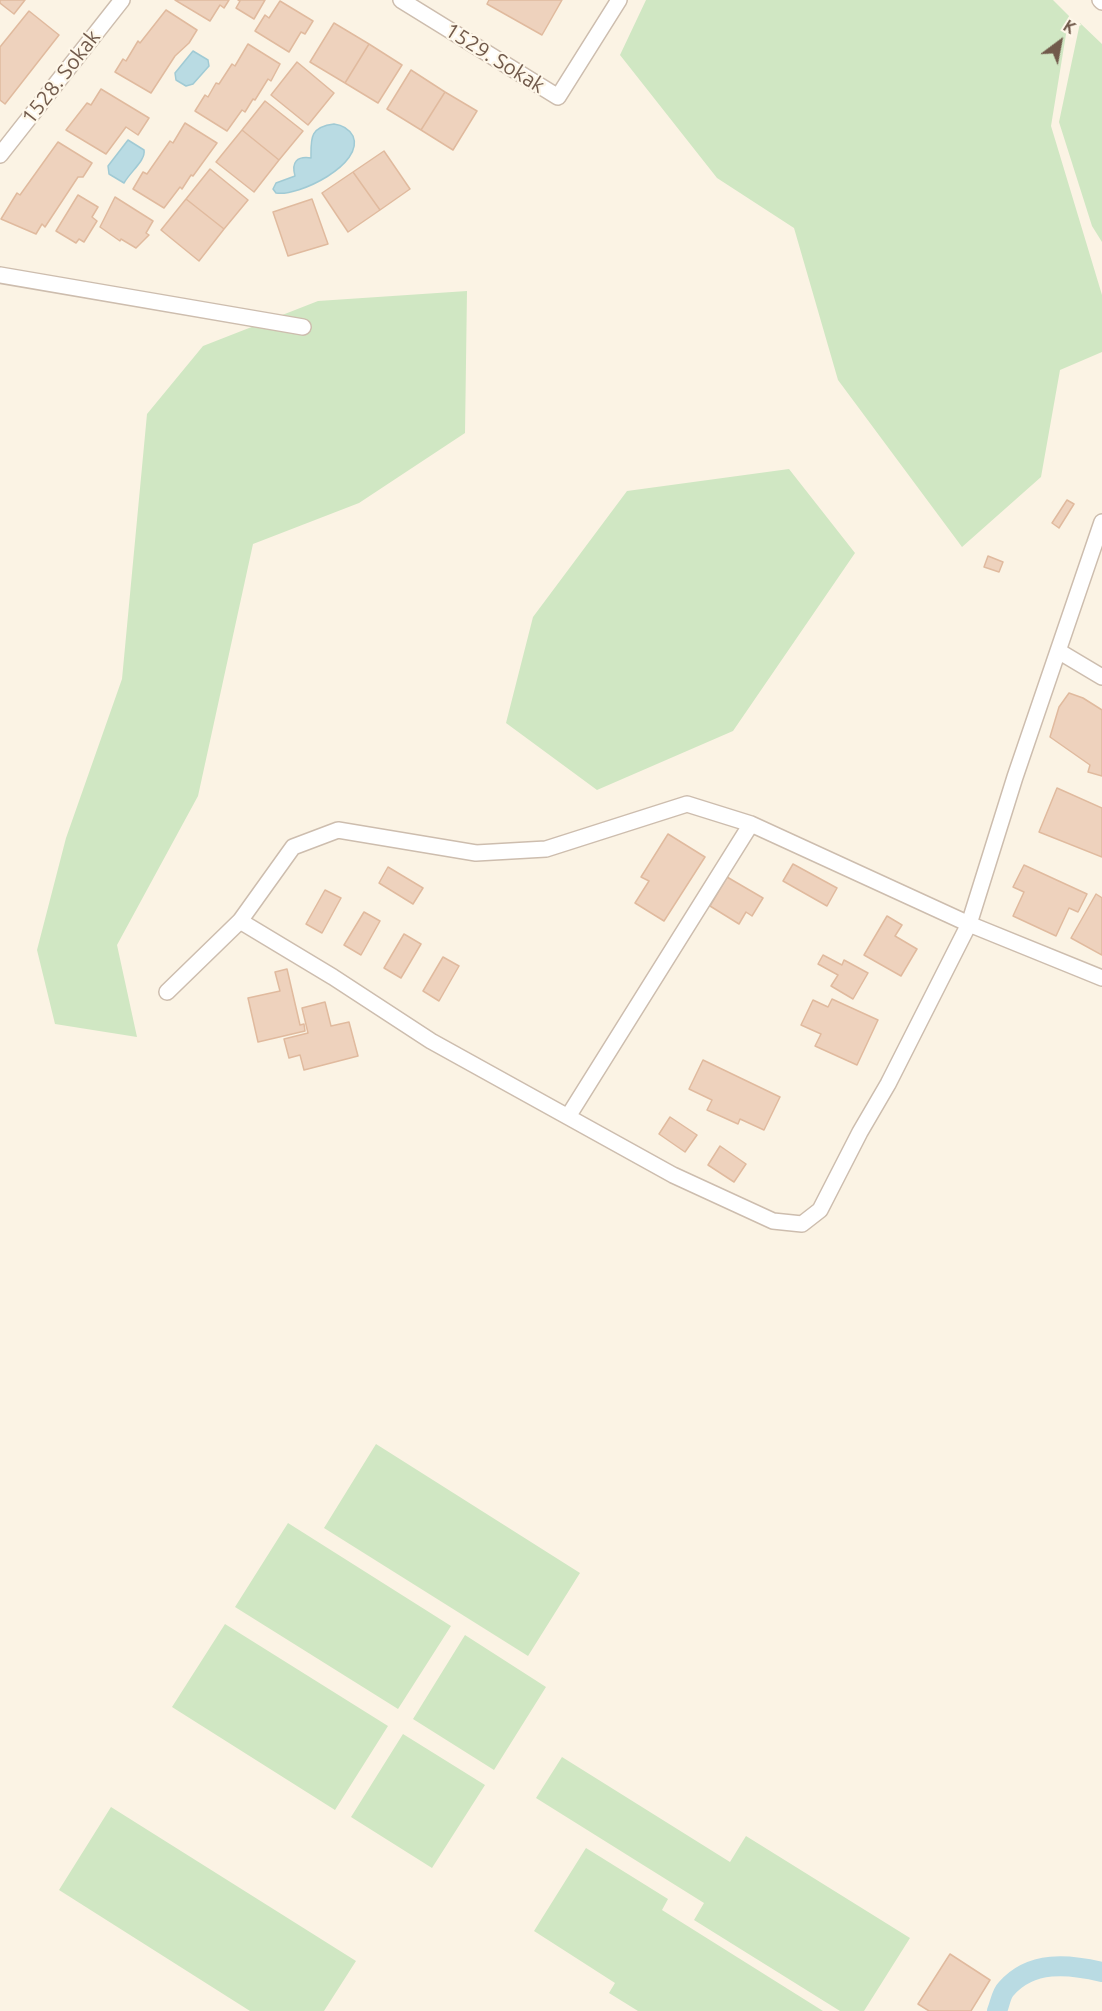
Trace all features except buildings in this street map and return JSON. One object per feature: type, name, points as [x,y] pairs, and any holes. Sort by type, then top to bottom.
[{"type":"street","name":"1528. Sokak","points":[[0,155],[122,0]]},
{"type":"street","name":"1529. Sokak","points":[[401,0],[558,97],[619,0]]},
{"type":"street","points":[[0,275],[303,327]]},
{"type":"street","points":[[240,921],[333,977],[431,1041],[731,1204],[773,1221],[802,1224],[820,1210],[860,1132],[888,1084],[969,924],[1015,777],[1060,652],[1102,522]]},
{"type":"street","points":[[1060,652],[1102,677]]},
{"type":"street","points":[[167,992],[240,921],[293,847],[338,830],[476,853],[546,849],[687,804],[751,824],[969,924],[1102,978]]},
{"type":"street","points":[[569,1115],[751,824]]},
{"type":"green space","points":[[646,0],[1053,0],[1069,16],[1051,126],[1102,295],[1102,352],[1060,370],[1041,477],[962,547],[838,380],[794,228],[717,178],[620,55]]},
{"type":"green space","points":[[1080,23],[1102,44],[1102,242],[1092,226],[1059,122]]},
{"type":"green space","points":[[467,291],[465,433],[359,503],[253,544],[198,796],[117,945],[137,1037],[55,1024],[37,950],[66,838],[122,679],[147,414],[203,346],[318,301]]},
{"type":"green space","points":[[789,469],[855,553],[733,731],[597,790],[506,723],[533,617],[627,491]]},
{"type":"green space","points":[[376,1444],[580,1573],[528,1656],[324,1528]]},
{"type":"green space","points":[[288,1523],[451,1626],[398,1709],[235,1607]]},
{"type":"green space","points":[[225,1624],[388,1726],[335,1810],[172,1707]]},
{"type":"green space","points":[[465,1635],[546,1687],[494,1770],[413,1719]]},
{"type":"green space","points":[[403,1734],[485,1785],[432,1868],[351,1817]]},
{"type":"green space","points":[[562,1757],[730,1862],[746,1836],[910,1938],[864,2011],[840,2011],[694,1920],[704,1903],[536,1798]]},
{"type":"green space","points":[[111,1807],[356,1961],[324,2011],[250,2011],[59,1890]]},
{"type":"green space","points":[[586,1848],[668,1899],[662,1910],[823,2011],[638,2011],[609,1993],[615,1983],[534,1931]]},
{"type":"water","points":[[193,51],[208,60],[209,66],[193,84],[186,86],[176,80],[175,73]]},
{"type":"water","points":[[334,124],[345,128],[353,136],[354,147],[349,157],[340,167],[313,184],[299,190],[276,193],[273,189],[276,183],[295,176],[296,161],[311,158],[312,140],[316,131]]},
{"type":"water","points":[[128,140],[144,150],[144,154],[124,183],[109,174],[108,166]]},
{"type":"waterway","points":[[997,2011],[1004,1991],[1027,1973],[1064,1966],[1102,1972]]}]
